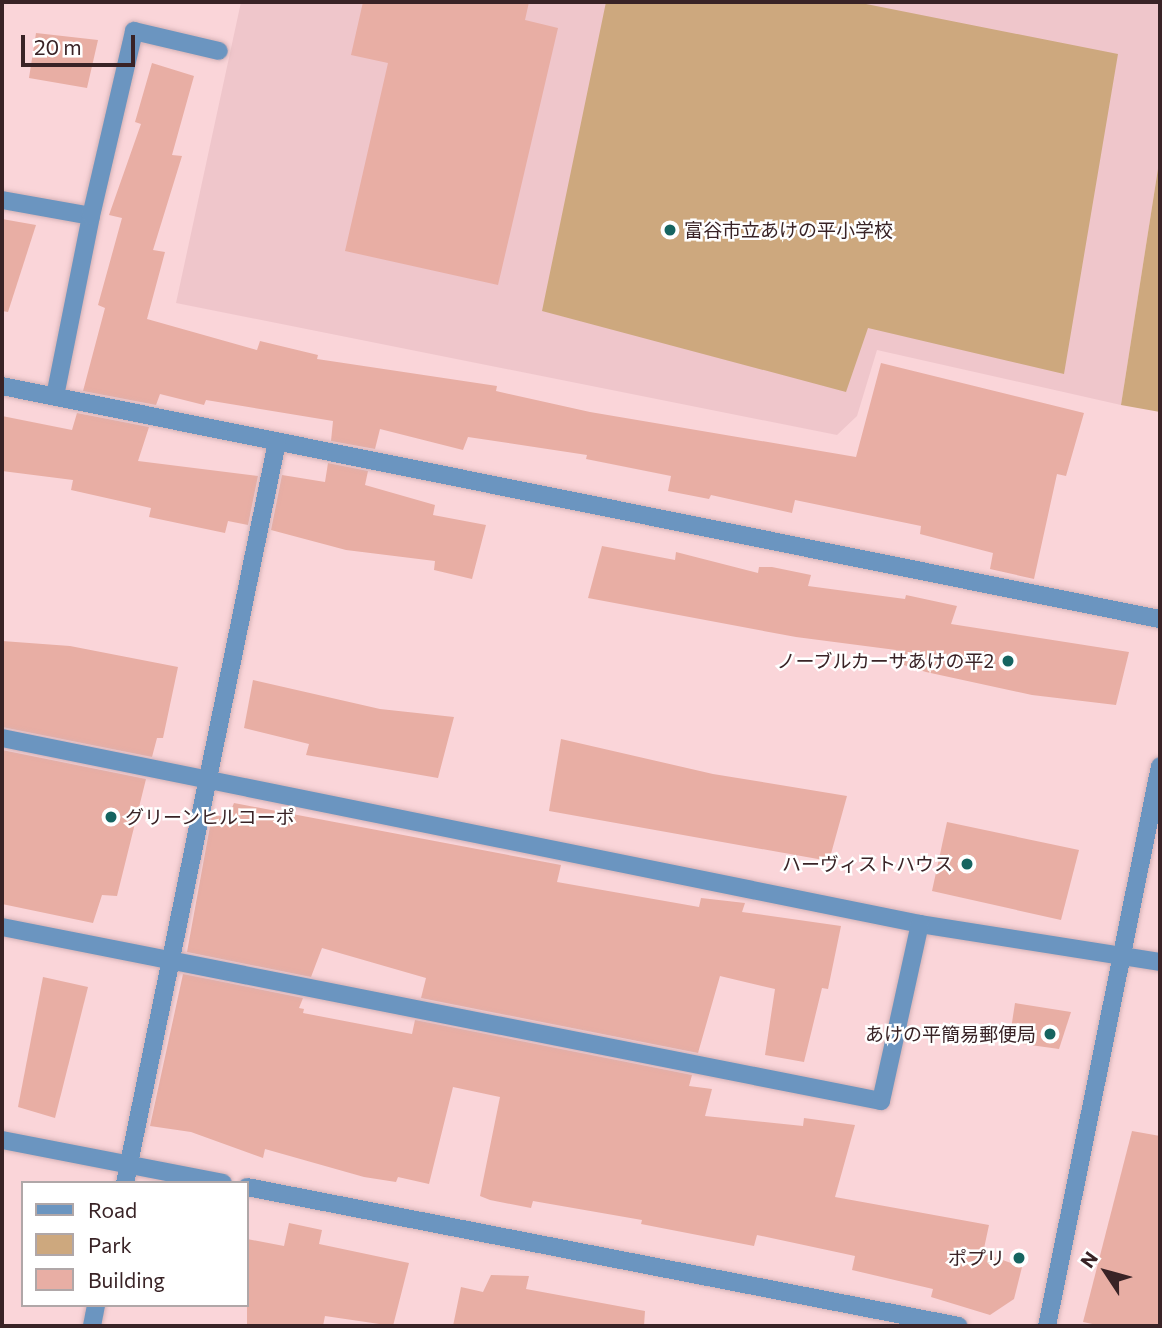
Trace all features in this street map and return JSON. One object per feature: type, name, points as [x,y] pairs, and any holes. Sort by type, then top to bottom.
[{"type":"street","points":[[55,396],[91,216],[134,31],[219,51]]},
{"type":"street","points":[[2,200],[91,216]]},
{"type":"street","points":[[2,386],[1160,619]]},
{"type":"street","points":[[125,1181],[205,779],[277,442]]},
{"type":"street","points":[[2,738],[920,924],[1125,954],[1160,962]]},
{"type":"street","points":[[1047,1326],[1125,954],[1160,766]]},
{"type":"street","points":[[2,927],[881,1101],[920,924]]},
{"type":"street","points":[[2,1140],[213,1181]]},
{"type":"street","points":[[248,1187],[959,1326]]},
{"type":"street","points":[[92,1326],[96,1307]]},
{"type":"shaded area","name":"富谷市立あけの平小学校","points":[[241,2],[1160,2],[1160,156],[1121,405],[877,350],[857,416],[837,435],[176,303]]},
{"type":"green space","points":[[606,2],[856,2],[1118,54],[1064,374],[868,328],[846,392],[542,311]]},
{"type":"green space","points":[[1160,156],[1160,412],[1121,405]]},
{"type":"building","points":[[363,2],[529,2],[525,20],[558,28],[498,285],[345,251],[388,63],[351,55]]},
{"type":"building","points":[[36,33],[98,40],[87,88],[29,78]]},
{"type":"building","points":[[152,63],[194,76],[172,155],[182,156],[153,250],[165,252],[147,319],[257,350],[260,341],[318,355],[317,359],[497,386],[496,391],[590,412],[856,457],[881,363],[1084,413],[1066,476],[1057,474],[1034,579],[990,569],[993,553],[920,534],[921,526],[795,500],[792,513],[711,495],[709,499],[668,491],[671,476],[586,459],[587,455],[468,437],[463,450],[380,429],[375,449],[331,441],[333,421],[206,400],[204,405],[160,394],[156,405],[83,391],[105,308],[98,305],[122,218],[109,215],[141,124],[135,122]]},
{"type":"building","points":[[2,219],[36,225],[8,312],[2,311]]},
{"type":"building","points":[[77,413],[149,427],[138,461],[258,476],[248,525],[228,521],[225,533],[149,517],[151,508],[71,490],[73,480],[2,471],[2,416],[72,430]]},
{"type":"building","points":[[328,463],[368,471],[365,485],[435,505],[433,515],[486,525],[472,579],[434,570],[435,561],[346,550],[271,530],[282,475],[325,482]]},
{"type":"building","points":[[602,546],[675,560],[676,552],[758,573],[759,567],[772,567],[811,575],[808,586],[905,599],[906,595],[957,606],[951,624],[1129,652],[1116,705],[1032,695],[926,672],[894,662],[896,650],[796,637],[588,598]]},
{"type":"building","points":[[2,641],[70,646],[178,667],[163,738],[157,738],[152,757],[2,727]]},
{"type":"building","points":[[253,680],[380,709],[454,717],[438,778],[306,755],[309,744],[244,728]]},
{"type":"building","points":[[561,739],[713,774],[847,796],[829,861],[549,811]]},
{"type":"building","points":[[2,750],[146,779],[117,896],[102,895],[93,923],[2,904]]},
{"type":"building","points":[[234,803],[561,865],[557,882],[699,907],[701,898],[745,903],[742,912],[841,926],[828,989],[822,988],[804,1062],[765,1055],[775,989],[720,976],[698,1053],[421,998],[426,978],[322,948],[311,977],[187,952],[212,815],[228,817]]},
{"type":"building","points":[[947,822],[1079,850],[1061,920],[932,891]]},
{"type":"building","points":[[183,974],[303,998],[299,1008],[304,1009],[303,1013],[412,1034],[415,1020],[692,1075],[689,1086],[712,1089],[705,1116],[803,1126],[804,1118],[855,1125],[835,1197],[989,1225],[983,1253],[1022,1267],[1014,1299],[990,1315],[931,1297],[933,1289],[852,1270],[855,1256],[757,1235],[754,1246],[641,1224],[642,1220],[533,1201],[531,1208],[490,1200],[480,1196],[500,1097],[453,1087],[429,1184],[398,1177],[396,1182],[364,1177],[265,1149],[263,1158],[191,1132],[150,1126]]},
{"type":"building","points":[[43,977],[88,987],[55,1118],[18,1107]]},
{"type":"building","points":[[1015,1003],[1071,1012],[1059,1049],[1009,1042]]},
{"type":"building","points":[[1132,1131],[1160,1136],[1160,1326],[1102,1326],[1083,1322]]},
{"type":"building","points":[[289,1223],[322,1230],[319,1244],[409,1263],[393,1326],[325,1316],[323,1326],[247,1326],[248,1239],[284,1246]]},
{"type":"building","points":[[491,1275],[529,1276],[526,1289],[645,1311],[644,1326],[453,1326],[461,1287],[483,1292]]},
{"type":"place","name":"富谷市立あけの平小学校","points":[[670,230]]},
{"type":"place","name":"ノーブルカーサあけの平2","points":[[1008,661]]},
{"type":"place","name":"グリーンヒルコーポ","points":[[111,817]]},
{"type":"place","name":"ハーヴィストハウス","points":[[967,864]]},
{"type":"place","name":"あけの平簡易郵便局","points":[[1050,1034]]},
{"type":"place","name":"ポプリ","points":[[1019,1258]]}]
